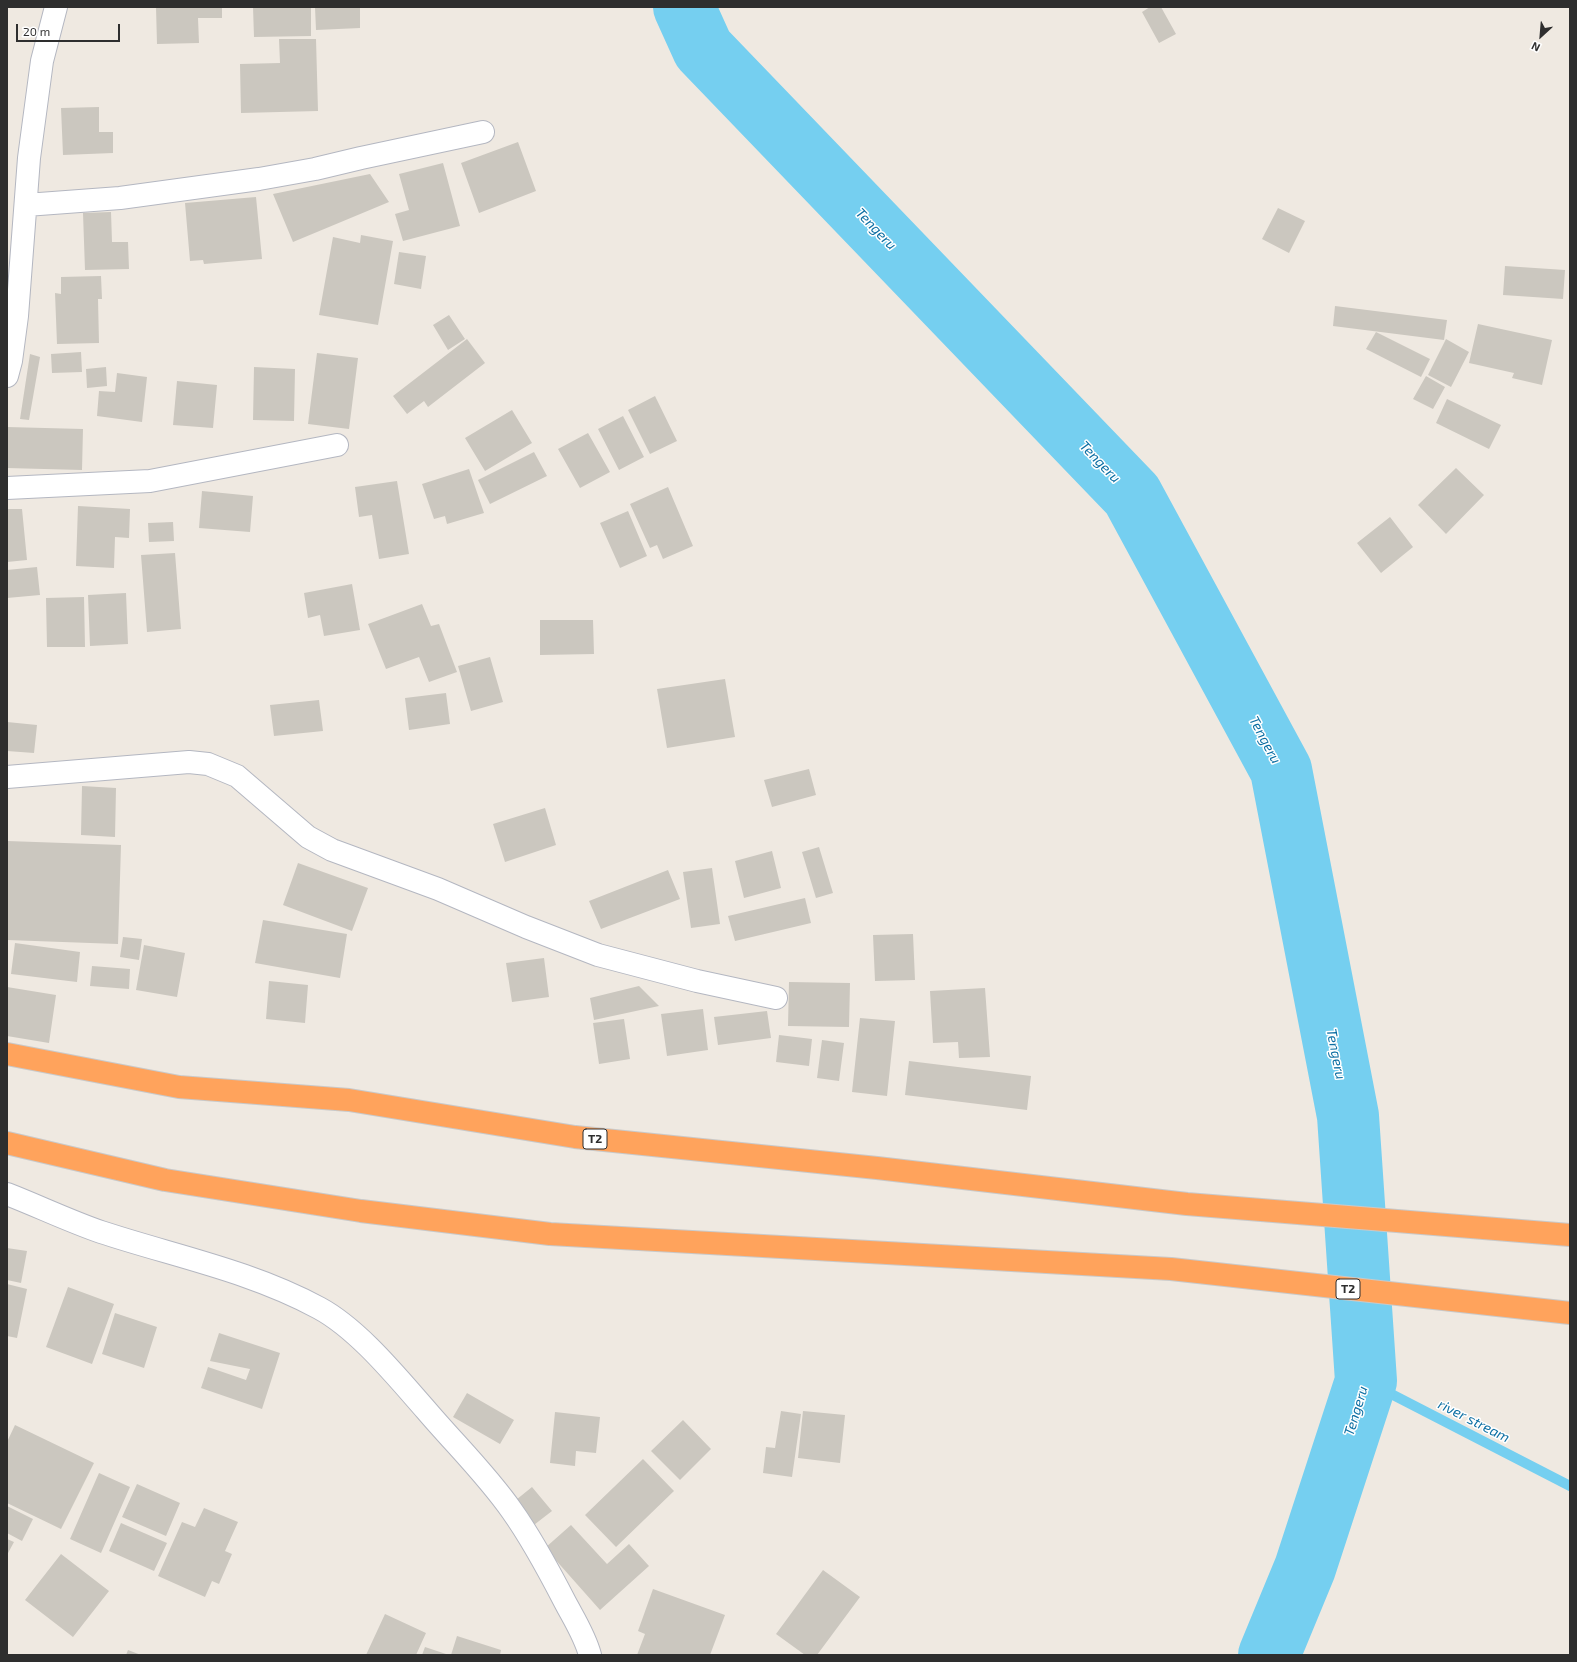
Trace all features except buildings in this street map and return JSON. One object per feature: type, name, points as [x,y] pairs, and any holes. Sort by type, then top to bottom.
[{"type":"highway","name":"T2","points":[[7,1054],[178,1087],[349,1100],[575,1137],[877,1168],[1187,1204],[1570,1235]]},
{"type":"highway","name":"T2","points":[[7,1143],[165,1180],[360,1211],[550,1234],[1171,1269],[1570,1313]]},
{"type":"street","points":[[7,376],[12,361],[17,316],[29,158],[42,62],[56,7]]},
{"type":"street","points":[[26,205],[120,198],[259,179],[316,169],[483,132]]},
{"type":"street","points":[[7,488],[150,481],[337,445]]},
{"type":"street","points":[[7,777],[189,762],[208,764],[237,776],[308,837],[332,850],[438,889],[526,928],[598,955],[697,981],[776,998]]},
{"type":"street","points":[[7,1194],[99,1231],[235,1273],[284,1290],[321,1309],[340,1322],[363,1342],[411,1393],[491,1484],[513,1512],[552,1577],[586,1642],[590,1655]]},
{"type":"waterway","name":"Tengeru","points":[[684,7],[703,49],[1132,495],[1281,770],[1348,1116],[1366,1381],[1305,1568],[1269,1655]]},
{"type":"waterway","name":"river stream","points":[[1366,1381],[1570,1486]]}]
